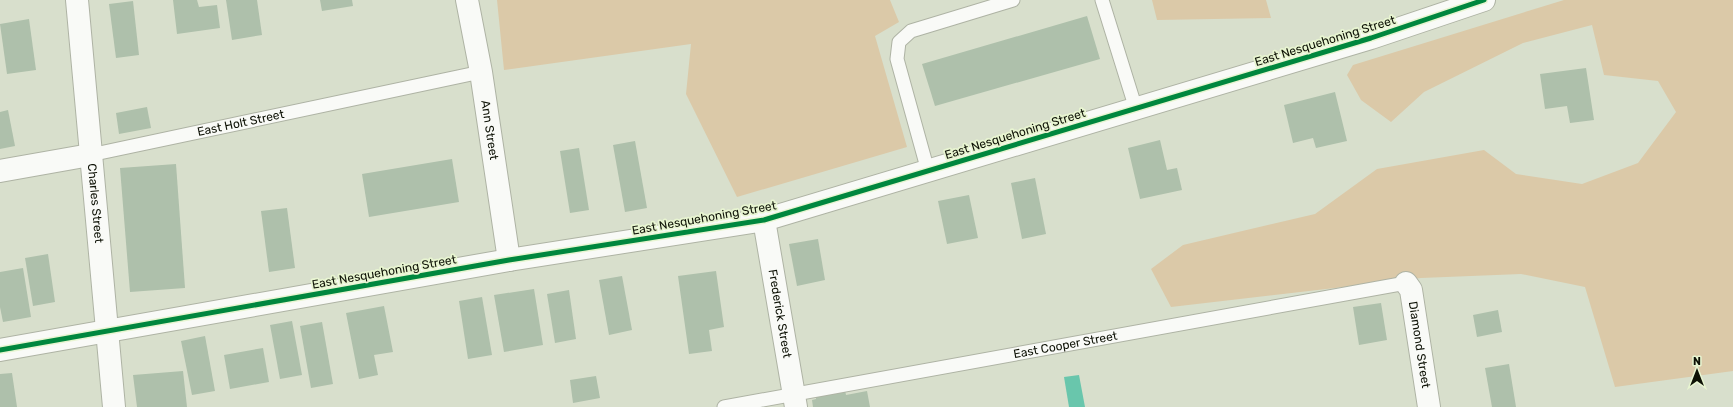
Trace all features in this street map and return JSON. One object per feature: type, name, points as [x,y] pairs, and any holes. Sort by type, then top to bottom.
[{"type":"street","name":"Charles Street","points":[[77,0],[114,407]]},
{"type":"street","name":"Ann Street","points":[[467,0],[481,72],[509,260]]},
{"type":"street","name":"East Nesquehoning Street","points":[[0,350],[509,260],[764,220],[1371,38],[1484,0]]},
{"type":"street","name":"East Holt Street","points":[[0,171],[90,155]]},
{"type":"street","name":"Frederick Street","points":[[764,220],[795,401]]},
{"type":"street","name":"Diamond Street","points":[[1406,283],[1411,290],[1429,407]]},
{"type":"lane","points":[[928,171],[897,59],[899,42],[910,31],[1013,0]]},
{"type":"lane","points":[[1102,0],[1136,108]]},
{"type":"lane","name":"East Holt Street","points":[[90,155],[481,72]]},
{"type":"lane","name":"East Cooper Street","points":[[724,407],[795,401],[1406,283]]},
{"type":"shaded area","points":[[497,0],[890,0],[899,22],[875,36],[907,147],[737,197],[686,94],[691,44],[504,70]]},
{"type":"shaded area","points":[[1152,0],[1266,0],[1271,18],[1157,20]]},
{"type":"shaded area","points":[[1564,0],[1733,0],[1733,371],[1615,387],[1585,287],[1521,274],[1421,278],[1171,307],[1151,269],[1183,245],[1315,214],[1377,169],[1484,150],[1516,174],[1582,184],[1638,163],[1676,112],[1658,81],[1604,75],[1592,25],[1523,43],[1424,92],[1391,122],[1361,100],[1347,75],[1353,65]]},
{"type":"water","points":[[1079,375],[1085,407],[1069,407],[1064,377]]},
{"type":"building","points":[[173,0],[197,0],[199,7],[217,5],[220,28],[177,34]]},
{"type":"building","points":[[226,0],[257,0],[262,35],[232,40]]},
{"type":"building","points":[[320,0],[352,0],[353,6],[322,11]]},
{"type":"building","points":[[133,1],[139,55],[116,58],[109,4]]},
{"type":"building","points":[[1087,16],[1100,59],[935,106],[922,64]]},
{"type":"building","points":[[29,19],[36,70],[7,74],[0,24]]},
{"type":"building","points":[[1586,68],[1594,120],[1570,123],[1567,106],[1545,109],[1540,74]]},
{"type":"building","points":[[1335,92],[1347,141],[1316,148],[1313,138],[1293,143],[1284,105]]},
{"type":"building","points":[[147,107],[151,128],[119,134],[116,113]]},
{"type":"building","points":[[8,110],[15,146],[0,149],[0,112]]},
{"type":"building","points":[[1160,140],[1167,170],[1177,168],[1182,190],[1140,199],[1128,148]]},
{"type":"building","points":[[635,141],[647,208],[625,212],[613,145]]},
{"type":"building","points":[[579,148],[589,210],[570,213],[560,151]]},
{"type":"building","points":[[452,159],[459,202],[369,217],[362,174]]},
{"type":"building","points":[[176,164],[185,288],[130,292],[120,168]]},
{"type":"building","points":[[1035,178],[1046,234],[1022,239],[1011,183]]},
{"type":"building","points":[[969,195],[978,238],[947,244],[938,201]]},
{"type":"building","points":[[287,208],[295,268],[269,272],[261,211]]},
{"type":"building","points":[[818,239],[825,280],[797,286],[789,244]]},
{"type":"building","points":[[48,254],[55,302],[33,306],[25,258]]},
{"type":"building","points":[[23,268],[31,317],[3,322],[0,307],[0,272]]},
{"type":"building","points":[[716,271],[724,327],[709,330],[712,351],[689,354],[678,276]]},
{"type":"building","points":[[622,276],[632,330],[609,335],[599,280]]},
{"type":"building","points":[[534,289],[543,345],[504,352],[494,295]]},
{"type":"building","points":[[569,290],[576,339],[555,343],[547,294]]},
{"type":"building","points":[[482,297],[492,355],[468,359],[459,301]]},
{"type":"building","points":[[1381,303],[1387,340],[1359,345],[1353,307]]},
{"type":"building","points":[[384,306],[393,352],[374,355],[378,375],[359,379],[346,313]]},
{"type":"building","points":[[1498,310],[1502,332],[1477,337],[1473,315]]},
{"type":"building","points":[[292,321],[302,375],[280,379],[270,325]]},
{"type":"building","points":[[322,322],[333,384],[311,388],[300,326]]},
{"type":"building","points":[[205,336],[215,391],[192,395],[181,341]]},
{"type":"building","points":[[263,348],[269,382],[230,389],[224,355]]},
{"type":"building","points":[[1509,364],[1516,407],[1492,407],[1485,368]]},
{"type":"building","points":[[183,371],[187,407],[137,407],[133,375]]},
{"type":"building","points":[[12,373],[17,407],[0,407],[0,374]]},
{"type":"building","points":[[596,376],[600,398],[573,403],[570,380]]},
{"type":"building","points":[[845,390],[846,395],[867,391],[870,407],[813,407],[812,400],[816,399],[816,395]]},
{"type":"cycle path","points":[[0,350],[509,260],[764,220],[1371,38],[1484,0]]}]
